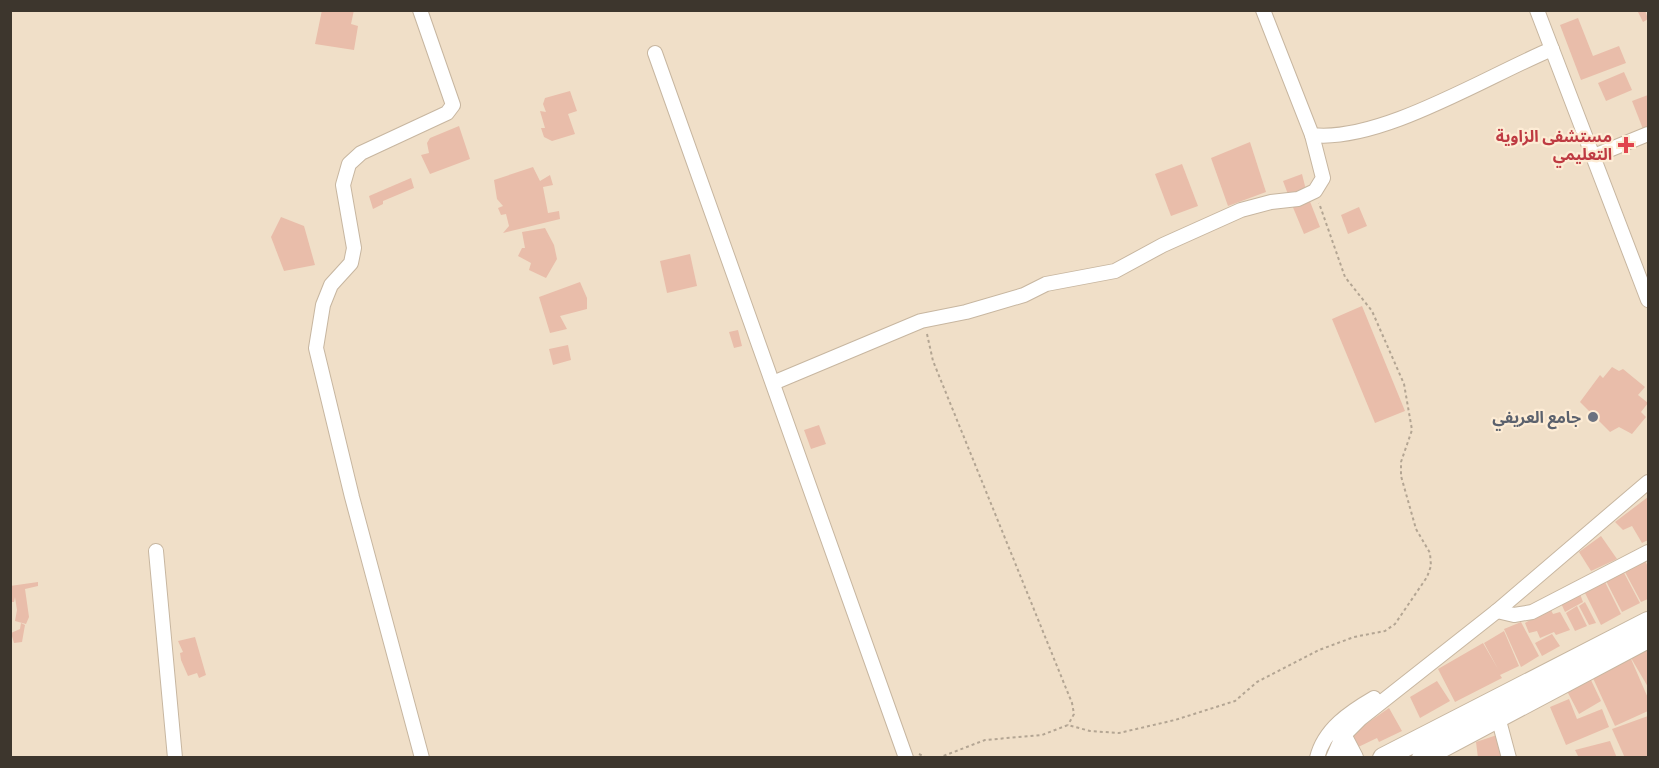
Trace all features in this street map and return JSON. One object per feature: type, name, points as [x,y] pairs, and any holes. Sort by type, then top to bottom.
[{"type":"main road","points":[[1383,758],[1648,622]]},
{"type":"main road","points":[[1422,758],[1648,638]]},
{"type":"main road","points":[[1342,737],[1353,758]]},
{"type":"street","points":[[420,10],[453,105],[447,113],[361,153],[349,164],[343,185],[354,248],[351,263],[331,285],[323,305],[316,348],[352,497],[422,758]]},
{"type":"street","points":[[774,383],[816,367],[897,329],[1024,295],[1046,284],[1115,271],[1163,245],[1241,210],[1271,202],[1298,199],[1315,191],[1323,178],[1312,135],[1263,10]]},
{"type":"street","points":[[1537,10],[1648,300]]},
{"type":"street","points":[[1312,135],[1328,137],[1358,134],[1443,99],[1552,49]]},
{"type":"street","points":[[656,53],[906,758]]},
{"type":"street","points":[[1593,156],[1648,134]]},
{"type":"street","points":[[1333,758],[1342,737],[1360,719],[1497,610],[1648,482]]},
{"type":"street","points":[[156,550],[175,758]]},
{"type":"street","points":[[1497,610],[1514,615],[1532,612],[1648,552]]},
{"type":"street","points":[[1317,758],[1324,737],[1346,717],[1415,675]]},
{"type":"street","points":[[1498,717],[1509,758]]},
{"type":"path","points":[[1068,724],[1090,731],[1119,733],[1235,701],[1257,682],[1319,650],[1354,638],[1385,631],[1395,624],[1427,577],[1431,566],[1430,553],[1416,529],[1401,476],[1401,462],[1412,429],[1404,384],[1372,311],[1345,277],[1315,191]]},
{"type":"path","points":[[927,320],[927,335],[933,361],[1072,704],[1074,714],[1068,724],[1042,735],[985,740],[938,758]]},
{"type":"building","points":[[322,10],[354,10],[351,24],[358,26],[354,50],[315,44]]},
{"type":"building","points":[[1637,10],[1645,10],[1648,19],[1643,22]]},
{"type":"building","points":[[1578,18],[1593,56],[1619,46],[1626,63],[1581,80],[1560,25]]},
{"type":"building","points":[[1624,72],[1632,90],[1606,101],[1598,83]]},
{"type":"building","points":[[570,91],[577,111],[568,114],[575,134],[552,141],[544,137],[541,128],[545,128],[540,111],[546,112],[543,104],[545,98]]},
{"type":"building","points":[[1648,95],[1648,126],[1643,129],[1632,101]]},
{"type":"building","points":[[459,126],[470,159],[430,174],[421,155],[429,153],[427,143],[430,138]]},
{"type":"building","points":[[1250,142],[1266,192],[1228,206],[1211,158]]},
{"type":"building","points":[[1182,164],[1198,206],[1171,216],[1155,174]]},
{"type":"building","points":[[533,167],[540,181],[550,175],[553,185],[543,187],[548,213],[559,211],[560,219],[503,233],[509,226],[506,214],[501,215],[498,208],[503,206],[497,199],[494,180]]},
{"type":"building","points":[[1302,174],[1306,190],[1289,197],[1283,181]]},
{"type":"building","points":[[411,178],[414,188],[383,201],[383,204],[373,209],[369,196]]},
{"type":"building","points":[[1309,199],[1320,227],[1304,234],[1292,205]]},
{"type":"building","points":[[1359,207],[1367,226],[1348,234],[1341,215]]},
{"type":"building","points":[[281,217],[304,226],[315,265],[284,271],[271,237]]},
{"type":"building","points":[[545,228],[554,245],[557,259],[546,278],[529,270],[531,263],[518,256],[522,248],[525,248],[522,232]]},
{"type":"building","points":[[690,254],[697,286],[667,293],[660,261]]},
{"type":"building","points":[[580,282],[587,298],[587,309],[560,316],[567,329],[550,333],[539,297]]},
{"type":"building","points":[[1362,306],[1405,411],[1375,423],[1332,319]]},
{"type":"building","points":[[738,330],[742,346],[734,348],[729,332]]},
{"type":"building","points":[[568,345],[571,360],[553,365],[549,349]]},
{"type":"building","points":[[1612,367],[1619,371],[1623,369],[1645,387],[1638,395],[1648,403],[1641,412],[1646,417],[1632,434],[1619,427],[1610,432],[1580,402],[1600,375],[1603,378]]},
{"type":"building","points":[[819,425],[826,444],[811,449],[804,430]]},
{"type":"building","points":[[1648,497],[1648,540],[1642,543],[1632,526],[1623,530],[1615,522]]},
{"type":"building","points":[[1601,536],[1617,559],[1591,571],[1579,552]]},
{"type":"building","points":[[1645,560],[1648,567],[1648,599],[1641,602],[1625,572]]},
{"type":"building","points":[[1623,571],[1640,603],[1622,612],[1606,581]]},
{"type":"building","points":[[38,582],[38,586],[25,589],[29,617],[26,624],[15,621],[17,610],[15,597],[14,602],[10,602],[10,586]]},
{"type":"building","points":[[1605,582],[1621,614],[1601,625],[1585,593]]},
{"type":"building","points":[[1580,594],[1583,602],[1565,612],[1560,601]]},
{"type":"building","points":[[1585,602],[1596,623],[1589,625],[1579,606]]},
{"type":"building","points":[[1577,606],[1587,626],[1575,631],[1566,613]]},
{"type":"building","points":[[1550,608],[1553,614],[1560,612],[1570,630],[1556,635],[1554,632],[1540,638],[1537,631],[1529,633],[1525,623]]},
{"type":"building","points":[[1521,622],[1539,656],[1521,667],[1504,629]]},
{"type":"building","points":[[21,623],[25,625],[22,642],[14,643],[11,633],[20,629]]},
{"type":"building","points":[[1504,631],[1519,666],[1500,675],[1502,678],[1455,702],[1438,669],[1483,643],[1498,669],[1484,643]]},
{"type":"building","points":[[1552,634],[1560,646],[1542,656],[1535,643]]},
{"type":"building","points":[[195,637],[206,675],[199,678],[197,673],[188,676],[181,660],[180,653],[183,652],[178,641]]},
{"type":"building","points":[[1648,649],[1648,687],[1631,658]]},
{"type":"building","points":[[1631,659],[1648,698],[1648,711],[1615,726],[1592,676]]},
{"type":"building","points":[[1590,678],[1601,701],[1579,714],[1567,691]]},
{"type":"building","points":[[1437,681],[1450,701],[1420,718],[1410,697]]},
{"type":"building","points":[[1569,699],[1577,719],[1602,709],[1609,727],[1566,745],[1550,707]]},
{"type":"building","points":[[1389,708],[1402,731],[1379,742],[1377,738],[1352,750],[1347,737]]},
{"type":"building","points":[[1648,716],[1648,758],[1625,758],[1612,729]]},
{"type":"building","points":[[1497,735],[1501,758],[1478,758],[1476,742]]},
{"type":"building","points":[[1610,741],[1617,758],[1582,758],[1575,750]]},
{"type":"place","name":"مستشفى الزاوية التعليمي","points":[[1626,145]]},
{"type":"place","name":"جامع العريفي","points":[[1593,417]]}]
